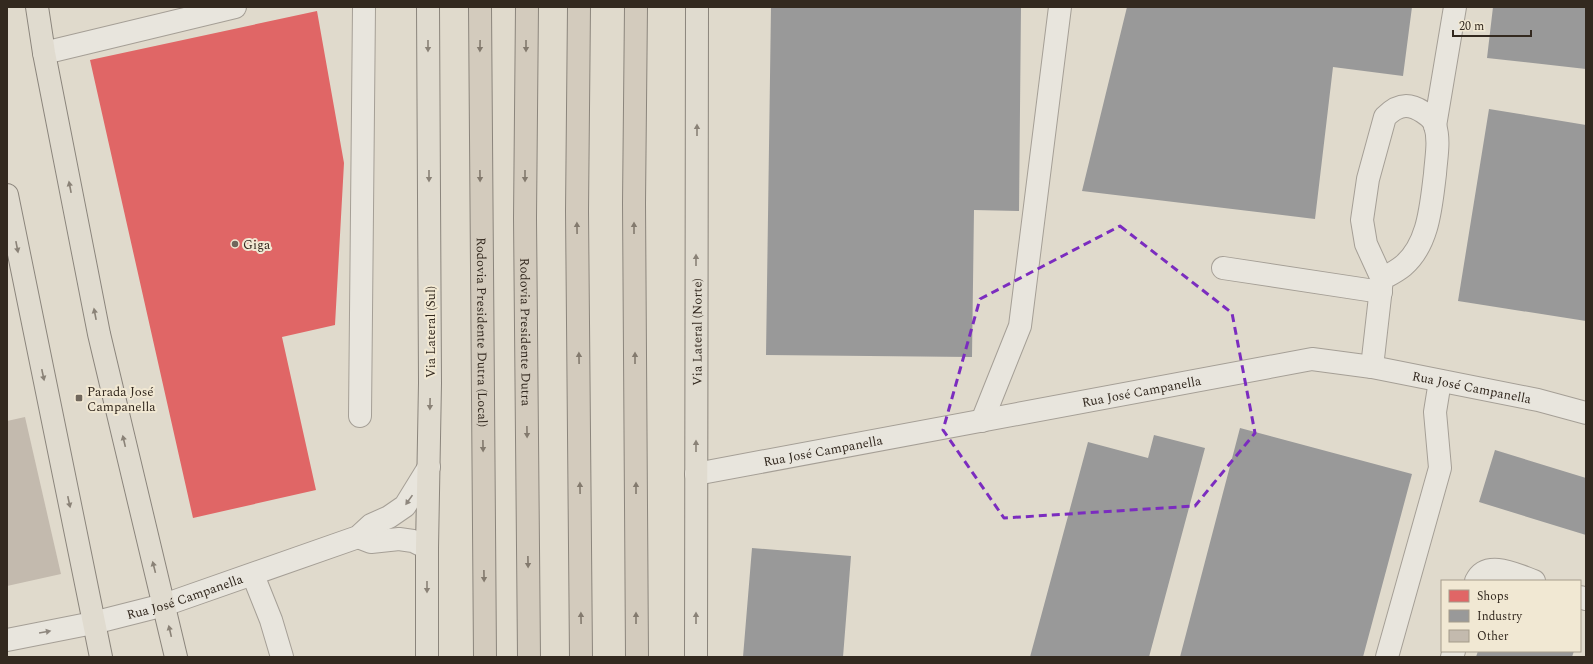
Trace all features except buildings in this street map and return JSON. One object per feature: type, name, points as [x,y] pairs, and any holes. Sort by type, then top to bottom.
[{"type":"highway","name":"Rodovia Presidente Dutra (Local)","points":[[480,7],[484,657]]},
{"type":"highway","name":"Rodovia Presidente Dutra","points":[[527,7],[525,218],[529,657]]},
{"type":"highway","points":[[579,7],[577,211],[581,657]]},
{"type":"highway","points":[[636,7],[634,211],[637,657]]},
{"type":"main road","points":[[37,7],[44,53],[99,334],[176,657]]},
{"type":"main road","name":"Via Lateral (Sul)","points":[[427,657],[430,375],[428,7]]},
{"type":"main road","name":"Via Lateral (Norte)","points":[[696,657],[697,7]]},
{"type":"main road","points":[[7,195],[101,657]]},
{"type":"street","points":[[44,53],[235,7]]},
{"type":"street","points":[[360,416],[364,7]]},
{"type":"street","points":[[982,421],[1020,326],[1060,7]]},
{"type":"street","points":[[1435,126],[1455,7]]},
{"type":"street","points":[[1223,268],[1381,286],[1403,266],[1416,250],[1425,232],[1430,216],[1438,145],[1435,126],[1432,120],[1424,112],[1407,106],[1392,110],[1385,117],[1381,127],[1368,179],[1362,220],[1366,244],[1381,286],[1372,367]]},
{"type":"street","name":"Rua José Campanella","points":[[696,474],[1312,360],[1372,367],[1538,400],[1586,413]]},
{"type":"street","points":[[1387,657],[1440,468],[1435,412],[1440,381]]},
{"type":"street","name":"Rua José Campanella","points":[[7,640],[93,623],[164,605],[358,538],[371,525],[389,517],[405,506],[429,467]]},
{"type":"street","name":"Rua José Campanella","points":[[358,538],[371,542],[399,539],[413,541],[427,548]]},
{"type":"street","points":[[1476,580],[1478,577],[1487,571],[1499,569],[1531,580]]},
{"type":"street","points":[[253,575],[271,620],[282,657]]},
{"type":"highlighted area","points":[[1120,226],[1232,313],[1255,433],[1195,506],[1004,518],[943,430],[980,299]]},
{"type":"place","name":"Giga","points":[[235,244]]},
{"type":"place","name":"Parada José Campanella","points":[[79,398]]}]
